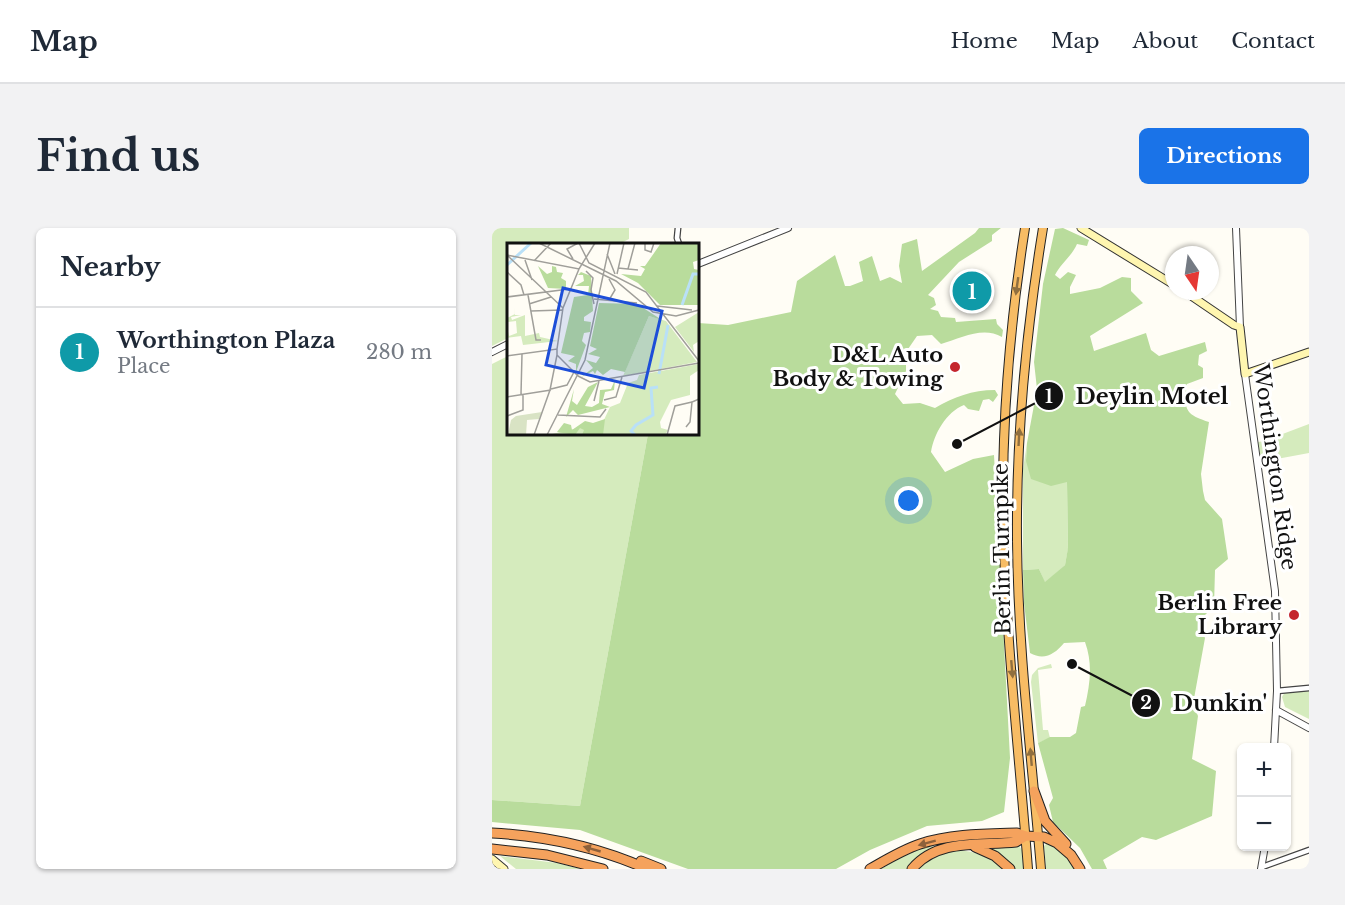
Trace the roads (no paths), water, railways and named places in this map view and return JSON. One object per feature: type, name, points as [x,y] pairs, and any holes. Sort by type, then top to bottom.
[{"type":"highway","name":"Berlin Turnpike","points":[[1025,228],[1008,370],[1003,514],[1009,632],[1028,869]]},
{"type":"highway","name":"Berlin Turnpike","points":[[1041,869],[1019,596],[1017,497],[1023,381],[1043,228]]},
{"type":"highway","points":[[1034,791],[1045,821],[1065,842],[1080,869]]},
{"type":"highway","points":[[492,833],[531,836],[563,842],[636,860],[661,869]]},
{"type":"highway","points":[[870,869],[906,850],[929,842],[1013,833],[1021,833],[1026,837]]},
{"type":"highway","points":[[912,869],[938,849],[1016,842],[1026,837],[1038,836],[1055,842],[1069,852]]},
{"type":"highway","points":[[967,845],[990,853],[1011,869]]},
{"type":"highway","points":[[492,849],[547,855],[603,869]]},
{"type":"highway","points":[[619,857],[647,869]]},
{"type":"main road","points":[[1081,228],[1165,279]]},
{"type":"main road","points":[[1197,300],[1234,326],[1240,327]]},
{"type":"main road","name":"Worthington Ridge","points":[[1240,327],[1245,374]]},
{"type":"main road","points":[[1245,374],[1309,352]]},
{"type":"main road","points":[[492,859],[504,869]]},
{"type":"street","points":[[678,228],[679,243]]},
{"type":"street","points":[[699,264],[788,228]]},
{"type":"street","name":"Worthington Ridge","points":[[1236,228],[1240,327]]},
{"type":"street","points":[[492,352],[507,344]]},
{"type":"street","name":"Worthington Ridge","points":[[1245,374],[1275,591],[1274,743]]},
{"type":"street","points":[[1276,691],[1309,688]]},
{"type":"street","points":[[1276,710],[1309,728]]},
{"type":"street","points":[[1261,868],[1309,850]]},
{"type":"street","points":[[1261,868],[1264,851]]},
{"type":"place","name":"Worthington Plaza","points":[[972,291]]},
{"type":"place","name":"D&L Auto Body & Towing","points":[[955,367]]},
{"type":"place","name":"Deylin Motel","points":[[957,444]]},
{"type":"place","name":"Berlin Free Library","points":[[1294,615]]},
{"type":"place","name":"Dunkin'","points":[[1072,664]]}]
